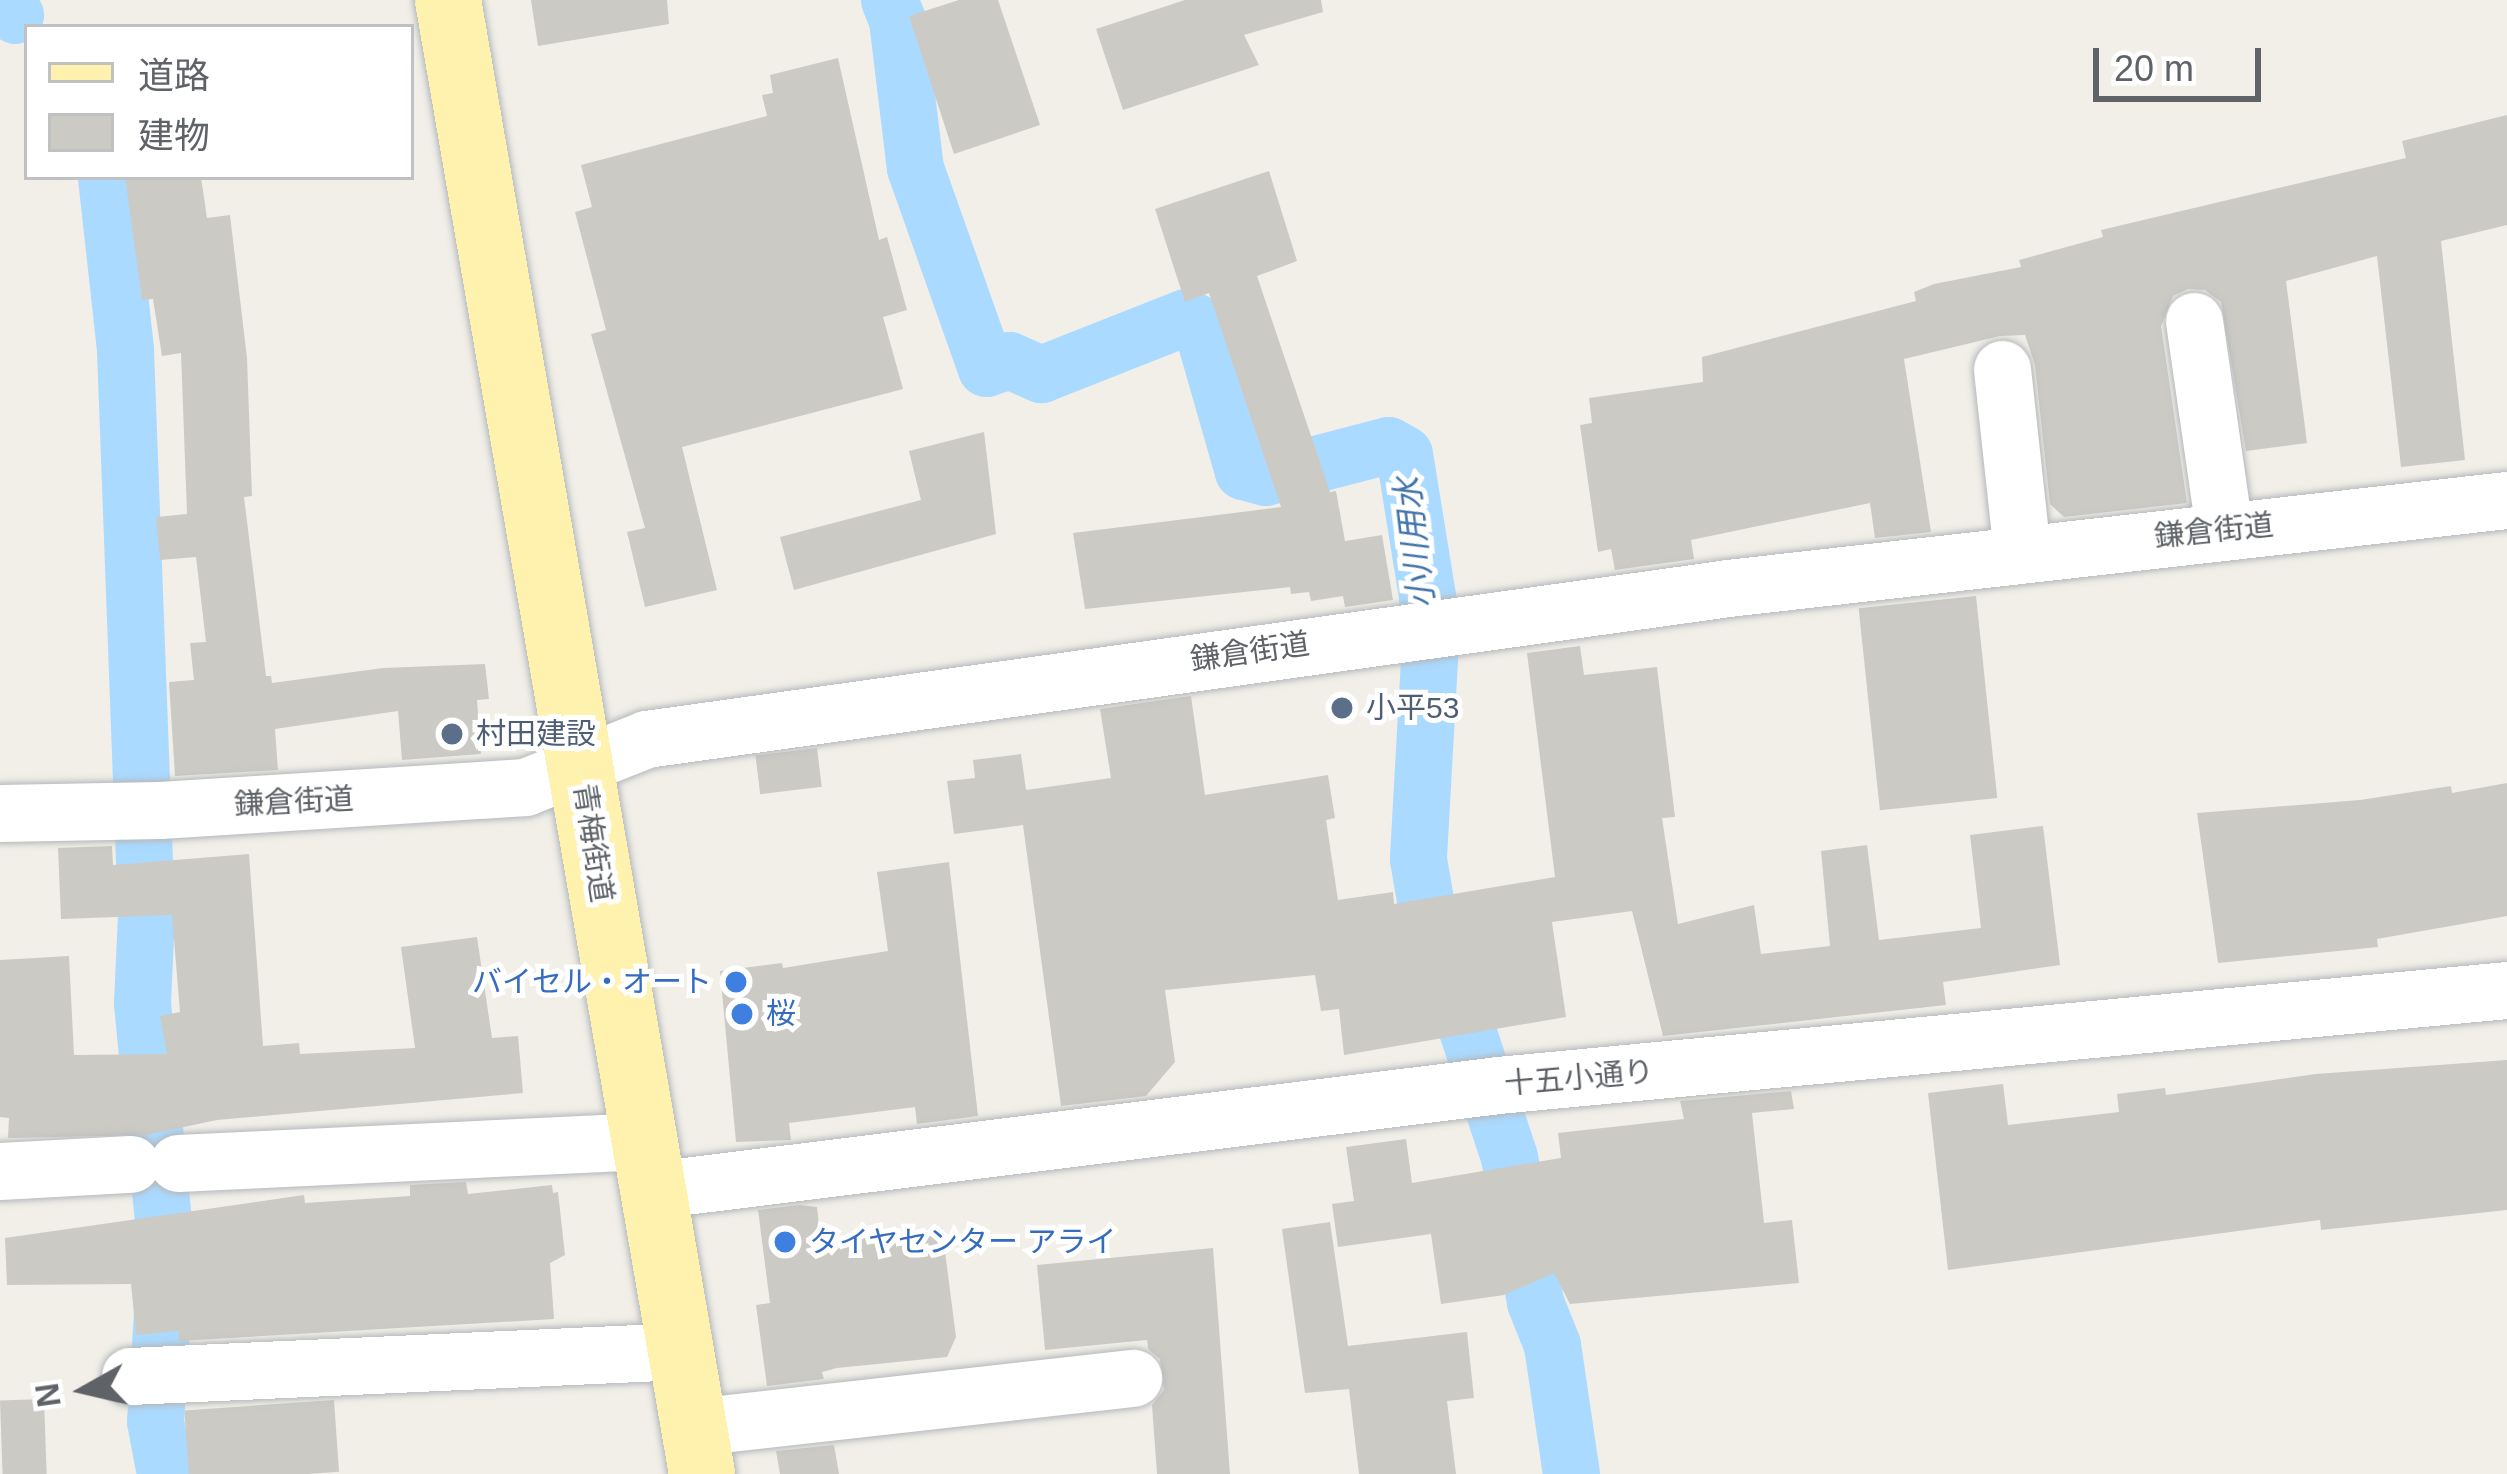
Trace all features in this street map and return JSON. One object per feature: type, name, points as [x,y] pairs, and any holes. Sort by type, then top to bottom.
[{"type":"main road","name":"青梅街道","points":[[448,0],[698,1450]]},
{"type":"street","points":[[2194,321],[2224,530]]},
{"type":"street","points":[[2002,368],[2022,553]]},
{"type":"street","name":"鎌倉街道","points":[[0,813],[525,788],[646,739],[1427,629],[2022,553],[2507,500]]},
{"type":"street","name":"十五小通り","points":[[0,1172],[154,1164],[649,1166],[2507,990]]},
{"type":"street","points":[[154,1376],[682,1351]]},
{"type":"street","points":[[698,1450],[1133,1378]]},
{"type":"building","points":[[531,0],[667,0],[669,24],[538,46]]},
{"type":"building","points":[[959,0],[998,0],[1040,125],[954,154],[909,16]]},
{"type":"building","points":[[1185,0],[1321,0],[1323,12],[1244,35],[1259,65],[1123,110],[1096,29]]},
{"type":"building","points":[[838,58],[879,240],[887,237],[907,310],[883,317],[903,389],[682,447],[717,590],[645,607],[627,532],[645,528],[591,334],[606,330],[575,212],[592,207],[581,165],[767,116],[762,95],[773,93],[770,75]]},
{"type":"building","points":[[2507,115],[2507,225],[2441,241],[2465,460],[2401,467],[2377,256],[2286,281],[2307,443],[2246,451],[2221,302],[2205,290],[2188,289],[2173,296],[2161,326],[2187,503],[2064,517],[2050,504],[2035,365],[2025,335],[2000,336],[1904,359],[1931,532],[1875,538],[1870,503],[1691,540],[1694,559],[1615,570],[1611,549],[1598,552],[1580,425],[1592,423],[1589,398],[1703,382],[1702,357],[1916,301],[1914,292],[1934,284],[2021,267],[2019,260],[2103,237],[2101,230],[2406,158],[2402,141]]},
{"type":"building","points":[[1269,171],[1297,261],[1257,276],[1330,492],[1336,491],[1345,541],[1382,535],[1393,600],[1345,607],[1343,596],[1311,601],[1309,592],[1291,594],[1290,587],[1085,609],[1073,533],[1281,507],[1209,293],[1185,302],[1155,209]]},
{"type":"building","points":[[125,180],[201,180],[207,218],[230,215],[247,358],[252,496],[244,497],[266,676],[271,676],[272,683],[383,668],[485,664],[489,699],[477,700],[481,754],[402,760],[398,711],[275,729],[278,770],[175,776],[169,682],[194,680],[190,643],[206,642],[196,557],[160,560],[156,517],[187,514],[181,353],[162,356],[153,299],[142,300]]},
{"type":"building","points":[[984,432],[996,534],[794,590],[780,537],[921,500],[909,451]]},
{"type":"building","points":[[1976,596],[1997,798],[1880,810],[1859,608]]},
{"type":"building","points":[[1580,646],[1584,675],[1657,667],[1675,817],[1662,818],[1678,924],[1754,905],[1761,954],[1830,946],[1821,851],[1867,845],[1879,940],[1981,928],[1970,835],[2043,826],[2060,965],[1943,982],[1946,1005],[1663,1036],[1632,911],[1552,922],[1566,1017],[1344,1055],[1339,1009],[1321,1011],[1315,975],[1165,990],[1175,1062],[1146,1096],[1061,1106],[1023,825],[954,834],[947,781],[975,778],[973,760],[1021,754],[1026,790],[1111,778],[1100,709],[1191,696],[1205,795],[1328,775],[1335,818],[1326,820],[1338,900],[1393,892],[1394,904],[1555,877],[1527,653]]},
{"type":"building","points":[[817,748],[822,787],[760,794],[755,756]]},
{"type":"building","points":[[2507,783],[2507,916],[2377,939],[2378,947],[2218,963],[2197,813],[2360,800],[2451,786],[2452,793]]},
{"type":"building","points":[[112,846],[113,865],[249,854],[263,1046],[299,1043],[300,1054],[415,1048],[401,947],[477,937],[492,1038],[518,1036],[523,1093],[217,1120],[146,1135],[8,1138],[9,1118],[0,1117],[0,960],[69,956],[74,1055],[167,1054],[160,1016],[180,1012],[172,915],[61,919],[58,848]]},
{"type":"building","points":[[949,862],[978,1116],[917,1124],[915,1107],[789,1123],[791,1140],[736,1142],[720,971],[782,963],[783,968],[888,951],[877,872]]},
{"type":"building","points":[[2507,1060],[2507,1210],[2321,1230],[2320,1220],[1948,1270],[1928,1093],[2003,1084],[2008,1125],[2119,1112],[2117,1094],[2165,1088],[2166,1095],[2316,1074]]},
{"type":"building","points":[[1791,1091],[1794,1109],[1752,1113],[1764,1223],[1792,1220],[1799,1283],[1570,1304],[1554,1273],[1504,1295],[1441,1304],[1431,1234],[1338,1247],[1332,1204],[1354,1201],[1346,1147],[1406,1139],[1412,1183],[1561,1158],[1558,1133],[1684,1119],[1680,1101]]},
{"type":"building","points":[[466,1182],[468,1194],[552,1185],[553,1193],[558,1192],[565,1255],[550,1263],[554,1319],[179,1341],[179,1331],[136,1335],[131,1284],[7,1285],[5,1238],[304,1195],[305,1203],[410,1196],[410,1185]]},
{"type":"building","points":[[817,1207],[821,1243],[942,1228],[956,1337],[947,1357],[837,1368],[822,1372],[824,1379],[767,1386],[756,1305],[770,1303],[758,1210]]},
{"type":"building","points":[[1330,1222],[1348,1346],[1467,1332],[1474,1398],[1447,1401],[1456,1474],[1359,1474],[1349,1389],[1305,1393],[1282,1229]]},
{"type":"building","points":[[1213,1248],[1230,1474],[1157,1474],[1152,1405],[1164,1390],[1160,1359],[1148,1349],[1147,1340],[1045,1350],[1037,1265]]},
{"type":"building","points":[[44,1399],[47,1474],[3,1474],[0,1401]]},
{"type":"building","points":[[334,1400],[339,1472],[189,1474],[184,1410]]},
{"type":"building","points":[[834,1445],[839,1474],[780,1474],[776,1451]]},
{"type":"waterway","points":[[5,0],[15,15]]},
{"type":"waterway","name":"小川用水","points":[[889,0],[897,20],[915,168],[986,368],[1009,360],[1041,374],[1186,317],[1201,325],[1243,471],[1265,477],[1388,445],[1404,454],[1427,596],[1429,660],[1418,859],[1426,906],[1509,1157],[1535,1302],[1552,1345],[1571,1474]]},
{"type":"waterway","points":[[106,180],[125,350],[146,915],[142,1003],[166,1251],[155,1421],[165,1474]]},
{"type":"place","name":"小平53","points":[[1342,708]]},
{"type":"place","name":"村田建設","points":[[452,734]]},
{"type":"place","name":"バイセル・オート","points":[[736,982]]},
{"type":"place","name":"桜","points":[[742,1014]]},
{"type":"place","name":"タイヤセンター アライ","points":[[785,1242]]}]
